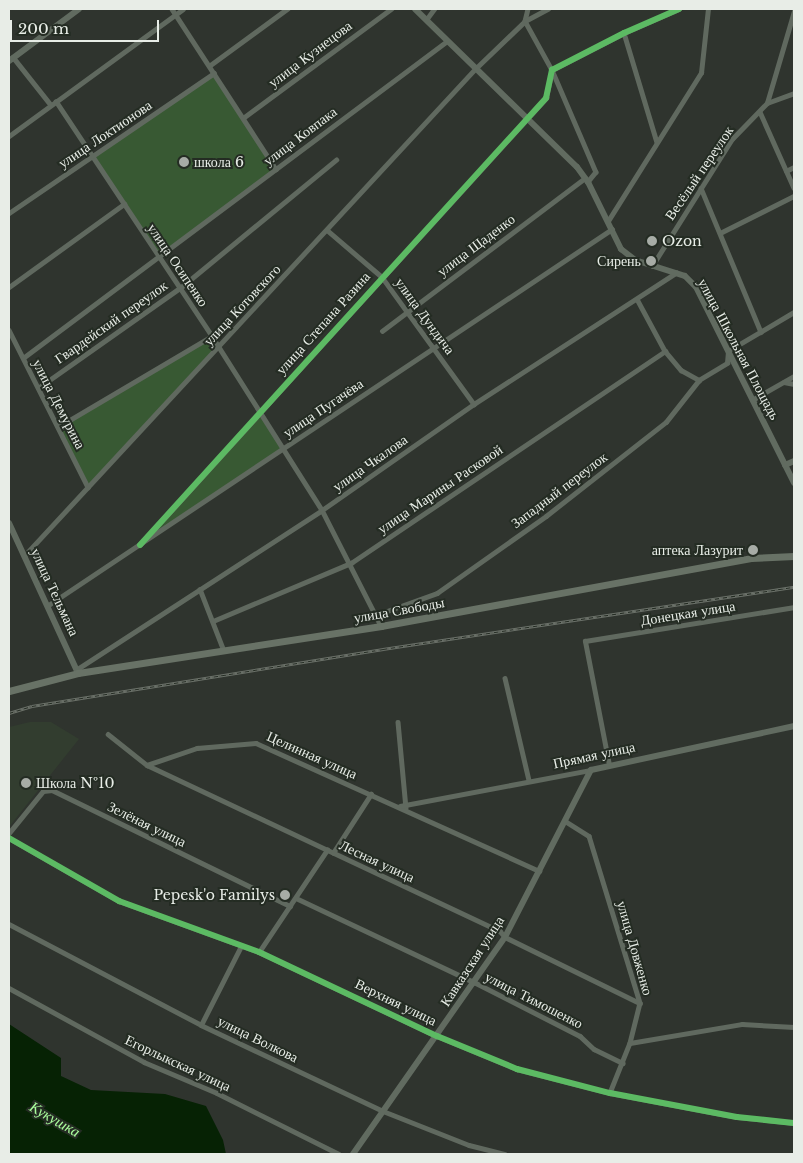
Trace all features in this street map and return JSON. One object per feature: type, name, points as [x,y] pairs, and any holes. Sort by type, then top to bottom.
[{"type":"main road","points":[[11,59],[79,9]]},
{"type":"main road","name":"улица Школьная Площадь","points":[[415,9],[587,180],[622,249],[635,260],[685,276],[696,287],[794,484]]},
{"type":"main road","points":[[785,465],[794,461]]},
{"type":"main road","name":"улица Тельмана","points":[[9,523],[77,671]]},
{"type":"main road","name":"улица Свободы","points":[[9,691],[77,671],[225,652],[380,626],[751,558],[794,556]]},
{"type":"main road","name":"Прямая улица","points":[[591,770],[794,726]]},
{"type":"main road","name":"Кавказская улица","points":[[353,1154],[505,938],[591,770]]},
{"type":"street","points":[[172,9],[276,169]]},
{"type":"street","points":[[9,136],[183,9]]},
{"type":"street","points":[[209,66],[288,9]]},
{"type":"street","name":"улица Кузнецова","points":[[243,118],[391,9]]},
{"type":"street","points":[[426,20],[434,9]]},
{"type":"street","points":[[528,9],[525,21],[552,70],[596,172],[587,180]]},
{"type":"street","name":"улица Котовского","points":[[24,556],[475,69],[525,21],[548,9]]},
{"type":"street","points":[[552,70],[624,32],[679,9]]},
{"type":"street","points":[[608,221],[701,73],[708,9]]},
{"type":"street","name":"Весёлый переулок","points":[[652,266],[732,139],[767,103],[794,11]]},
{"type":"street","points":[[624,32],[658,142]]},
{"type":"street","name":"улица Ковпака","points":[[23,358],[447,41]]},
{"type":"street","points":[[11,59],[50,105]]},
{"type":"street","name":"улица Степана Разина","points":[[140,545],[546,98],[552,70]]},
{"type":"street","name":"улица Локтионова","points":[[9,213],[214,73]]},
{"type":"street","points":[[767,103],[794,93]]},
{"type":"street","name":"улица Осипенко","points":[[56,101],[212,336],[322,510],[351,563],[380,626]]},
{"type":"street","points":[[760,112],[794,188]]},
{"type":"street","name":"Гвардейский переулок","points":[[38,388],[180,288],[336,160]]},
{"type":"street","points":[[786,171],[794,167]]},
{"type":"street","name":"улица Щаденко","points":[[382,331],[587,180]]},
{"type":"street","name":"улица Школьная Площадь","points":[[701,188],[761,332]]},
{"type":"street","points":[[720,233],[794,196]]},
{"type":"street","points":[[9,287],[124,204]]},
{"type":"street","name":"улица Пугачёва","points":[[47,606],[612,229]]},
{"type":"street","name":"улица Дундича","points":[[327,230],[382,277],[474,404]]},
{"type":"street","name":"улица Чкалова","points":[[77,671],[322,510],[474,404],[676,273]]},
{"type":"street","points":[[637,299],[666,351],[681,370],[699,380]]},
{"type":"street","points":[[728,351],[794,312]]},
{"type":"street","name":"улица Демурина","points":[[9,330],[88,487]]},
{"type":"street","name":"улица Котовского","points":[[58,426],[212,336]]},
{"type":"street","name":"улица Марины Расковой","points":[[213,621],[351,563],[666,351]]},
{"type":"street","name":"Западный переулок","points":[[376,615],[437,593],[546,516],[666,422],[699,380],[727,363],[728,351]]},
{"type":"street","points":[[752,400],[794,376]]},
{"type":"street","points":[[784,382],[794,384]]},
{"type":"street","points":[[200,589],[225,652]]},
{"type":"street","name":"Донецкая улица","points":[[608,765],[584,641],[794,607]]},
{"type":"street","points":[[505,678],[529,780]]},
{"type":"street","points":[[398,722],[406,807],[539,871]]},
{"type":"street","name":"Лесная улица","points":[[108,734],[147,765],[500,931],[505,938],[640,1003]]},
{"type":"street","name":"Целинная улица","points":[[147,765],[197,748],[256,743],[399,806]]},
{"type":"street","name":"Прямая улица","points":[[399,806],[406,807],[529,780],[591,770]]},
{"type":"street","name":"Зелёная улица","points":[[9,834],[43,791],[52,790],[290,906]]},
{"type":"street","points":[[333,852],[371,794]]},
{"type":"street","name":"улица Довженко","points":[[565,821],[590,836],[640,1003],[630,1043],[610,1093]]},
{"type":"street","name":"Верхняя улица","points":[[9,838],[119,901],[260,952],[437,1036],[517,1069],[610,1093],[737,1118],[794,1123]]},
{"type":"street","points":[[260,952],[327,850]]},
{"type":"street","name":"улица Тимошенко","points":[[296,898],[474,982],[580,1036],[594,1049],[623,1064]]},
{"type":"street","name":"улица Волкова","points":[[9,924],[202,1025],[384,1112],[469,1145],[505,1154]]},
{"type":"street","points":[[202,1025],[241,946]]},
{"type":"street","name":"Егорлыкская улица","points":[[9,988],[144,1062],[217,1093],[339,1154]]},
{"type":"street","points":[[630,1043],[742,1024],[794,1027]]},
{"type":"shaded area","name":"школа 6","points":[[214,73],[276,169],[159,256],[92,156]]},
{"type":"shaded area","points":[[212,336],[219,346],[88,487],[58,427]]},
{"type":"shaded area","points":[[259,412],[284,451],[140,545]]},
{"type":"shaded area","name":"Школа №10","points":[[30,722],[51,722],[79,739],[9,827],[9,727]]},
{"type":"water","name":"Кукушка","points":[[9,1024],[61,1058],[61,1076],[91,1090],[165,1094],[206,1106],[223,1140],[226,1154],[9,1153]]},
{"type":"railway","points":[[9,713],[32,706],[383,649],[794,587]]},
{"type":"cycle path","points":[[140,545],[546,98],[552,70],[624,33],[679,9]]},
{"type":"cycle path","points":[[9,838],[119,901],[259,952],[437,1036],[517,1069],[610,1093],[737,1117],[794,1123]]},
{"type":"place","name":"школа 6","points":[[184,162]]},
{"type":"place","name":"Ozon","points":[[652,241]]},
{"type":"place","name":"Сирень","points":[[651,261]]},
{"type":"place","name":"аптека Лазурит","points":[[753,550]]},
{"type":"place","name":"Школа №10","points":[[26,783]]},
{"type":"place","name":"Pepesk'o Familys","points":[[285,895]]}]
